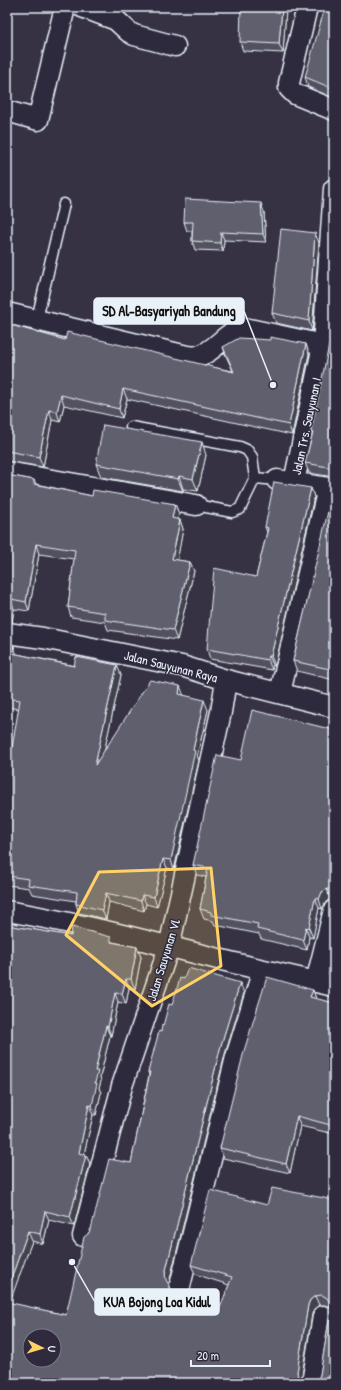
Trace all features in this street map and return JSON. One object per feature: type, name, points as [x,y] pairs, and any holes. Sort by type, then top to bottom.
[{"type":"street","points":[[7,111],[38,120],[65,7]]},
{"type":"street","points":[[82,7],[116,20],[134,35],[175,46]]},
{"type":"street","points":[[307,7],[289,82],[289,88],[295,94],[334,110]]},
{"type":"street","name":"Jalan Trs. Sauyunan I","points":[[286,481],[329,344],[334,189]]},
{"type":"street","points":[[7,313],[187,356],[205,354],[224,338],[237,330],[244,328],[329,344]]},
{"type":"street","points":[[7,472],[196,505]]},
{"type":"street","points":[[280,693],[331,488],[286,481]]},
{"type":"street","name":"Jalan Sauyunan Raya","points":[[7,633],[43,638],[182,666],[226,680],[334,707]]},
{"type":"street","name":"Jalan Sauyunan Vl","points":[[83,1236],[122,1086],[169,947],[221,712],[226,680]]},
{"type":"street","points":[[7,911],[43,917],[325,984],[334,910]]},
{"type":"street","points":[[180,1286],[236,1057],[263,970]]},
{"type":"street","points":[[312,1383],[323,1316]]},
{"type":"lane","points":[[37,319],[64,204]]},
{"type":"lane","points":[[131,427],[240,447],[247,450],[252,457],[255,478],[240,509],[235,511],[196,505]]},
{"type":"lane","points":[[255,478],[286,481]]},
{"type":"highlighted area","points":[[211,868],[221,966],[152,1006],[66,935],[99,872]]},
{"type":"building","points":[[241,7],[282,7],[279,44],[240,42]]},
{"type":"building","points":[[325,7],[334,7],[334,89],[305,77]]},
{"type":"building","points":[[185,199],[261,203],[263,234],[221,232],[220,243],[192,241],[193,222],[184,222]]},
{"type":"building","points":[[281,229],[315,233],[309,321],[272,313]]},
{"type":"building","points":[[7,324],[65,340],[67,332],[234,372],[223,347],[239,338],[270,340],[270,337],[306,344],[289,425],[123,389],[119,409],[61,395],[57,412],[49,410],[39,457],[7,451]]},
{"type":"building","points":[[334,343],[334,468],[305,463],[313,432],[311,431],[329,345]]},
{"type":"building","points":[[103,425],[202,442],[193,479],[179,476],[178,479],[96,464]]},
{"type":"building","points":[[7,475],[34,480],[34,484],[92,496],[93,490],[175,504],[172,518],[180,520],[172,559],[190,562],[173,630],[105,620],[105,613],[68,607],[75,550],[36,544],[26,602],[11,599],[9,613],[7,613]]},
{"type":"building","points":[[274,482],[311,488],[271,656],[269,656],[268,660],[207,649],[214,568],[256,577],[268,528],[265,527]]},
{"type":"building","points":[[334,489],[334,670],[293,661]]},
{"type":"building","points":[[7,645],[14,646],[12,653],[74,666],[76,657],[117,665],[95,765],[150,680],[180,686],[179,694],[204,700],[193,750],[195,751],[171,860],[163,859],[154,897],[142,895],[141,901],[106,893],[102,910],[76,904],[77,892],[28,885],[29,879],[7,876],[7,777],[20,700],[7,698]]},
{"type":"building","points":[[252,710],[334,730],[334,889],[327,889],[322,892],[319,899],[315,898],[309,928],[306,927],[303,940],[257,929],[258,924],[211,915],[211,912],[200,909],[208,868],[193,865],[217,755],[241,760]]},
{"type":"building","points":[[7,925],[71,936],[72,927],[111,937],[111,942],[137,947],[131,979],[126,979],[122,994],[115,993],[108,1027],[106,1026],[95,1071],[98,1071],[95,1083],[97,1083],[92,1106],[89,1105],[79,1153],[86,1155],[70,1217],[45,1211],[40,1234],[28,1231],[7,1290]]},
{"type":"building","points":[[188,968],[240,983],[221,1045],[165,1274],[169,1285],[166,1303],[218,1313],[232,1277],[191,1265],[210,1190],[267,1205],[272,1188],[334,1200],[334,1383],[314,1383],[320,1375],[331,1308],[327,1298],[322,1295],[315,1296],[310,1300],[308,1305],[297,1372],[298,1377],[303,1383],[7,1383],[7,1302],[66,1315],[84,1237],[91,1229],[109,1159],[131,1163],[150,1072],[148,1072],[159,1031],[161,1032],[169,1004],[172,1005],[180,978],[184,979]]},
{"type":"building","points":[[267,977],[313,990],[310,997],[334,1003],[334,1126],[297,1116],[286,1164],[220,1148],[244,1051]]},
{"type":"place","name":"SD Al-Basyariyah Bandung","points":[[273,385]]},
{"type":"place","name":"KUA Bojong Loa Kidul","points":[[72,1262]]}]
